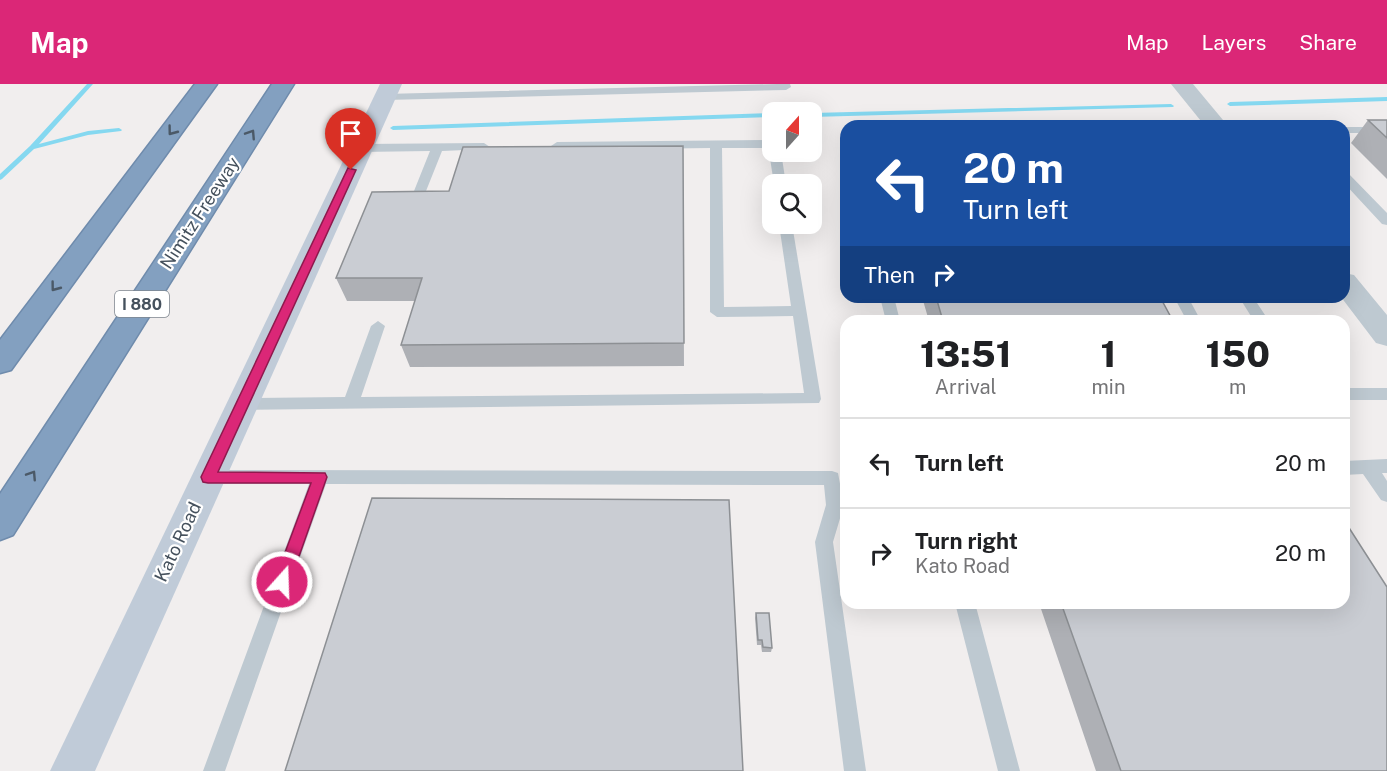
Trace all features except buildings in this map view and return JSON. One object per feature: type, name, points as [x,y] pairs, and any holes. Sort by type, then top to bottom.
[{"type":"highway","points":[[0,362],[206,84]]},
{"type":"highway","name":"Nimitz Freeway","points":[[0,524],[283,84]]},
{"type":"street","points":[[1182,84],[1205,120]]},
{"type":"street","name":"Kato Road","points":[[72,771],[388,91]]},
{"type":"street","points":[[1350,289],[1387,335]]},
{"type":"lane","points":[[453,95],[457,84]]},
{"type":"lane","points":[[388,91],[453,95],[713,86],[786,87],[785,84]]},
{"type":"lane","points":[[1350,130],[1387,130]]},
{"type":"lane","points":[[542,147],[762,144]]},
{"type":"lane","points":[[716,145],[717,312],[799,311]]},
{"type":"lane","points":[[361,148],[495,147]]},
{"type":"lane","points":[[418,196],[437,148]]},
{"type":"lane","points":[[1350,182],[1387,221]]},
{"type":"lane","points":[[243,404],[813,399],[787,234]]},
{"type":"lane","points":[[351,403],[378,326]]},
{"type":"lane","points":[[1350,394],[1387,394]]},
{"type":"lane","points":[[1350,468],[1387,466]]},
{"type":"lane","points":[[1368,467],[1387,495]]},
{"type":"lane","points":[[208,477],[832,478],[835,505],[824,542],[855,771]]},
{"type":"lane","points":[[214,771],[320,477]]},
{"type":"lane","points":[[967,609],[1009,771]]},
{"type":"waterway","points":[[0,178],[90,84]]},
{"type":"waterway","points":[[1230,104],[1387,99]]},
{"type":"waterway","points":[[822,115],[1171,106]]},
{"type":"waterway","points":[[393,128],[762,115]]},
{"type":"waterway","points":[[33,147],[88,133],[119,130]]},
{"type":"route","points":[[282,582],[320,477],[208,477],[351,170]]}]
